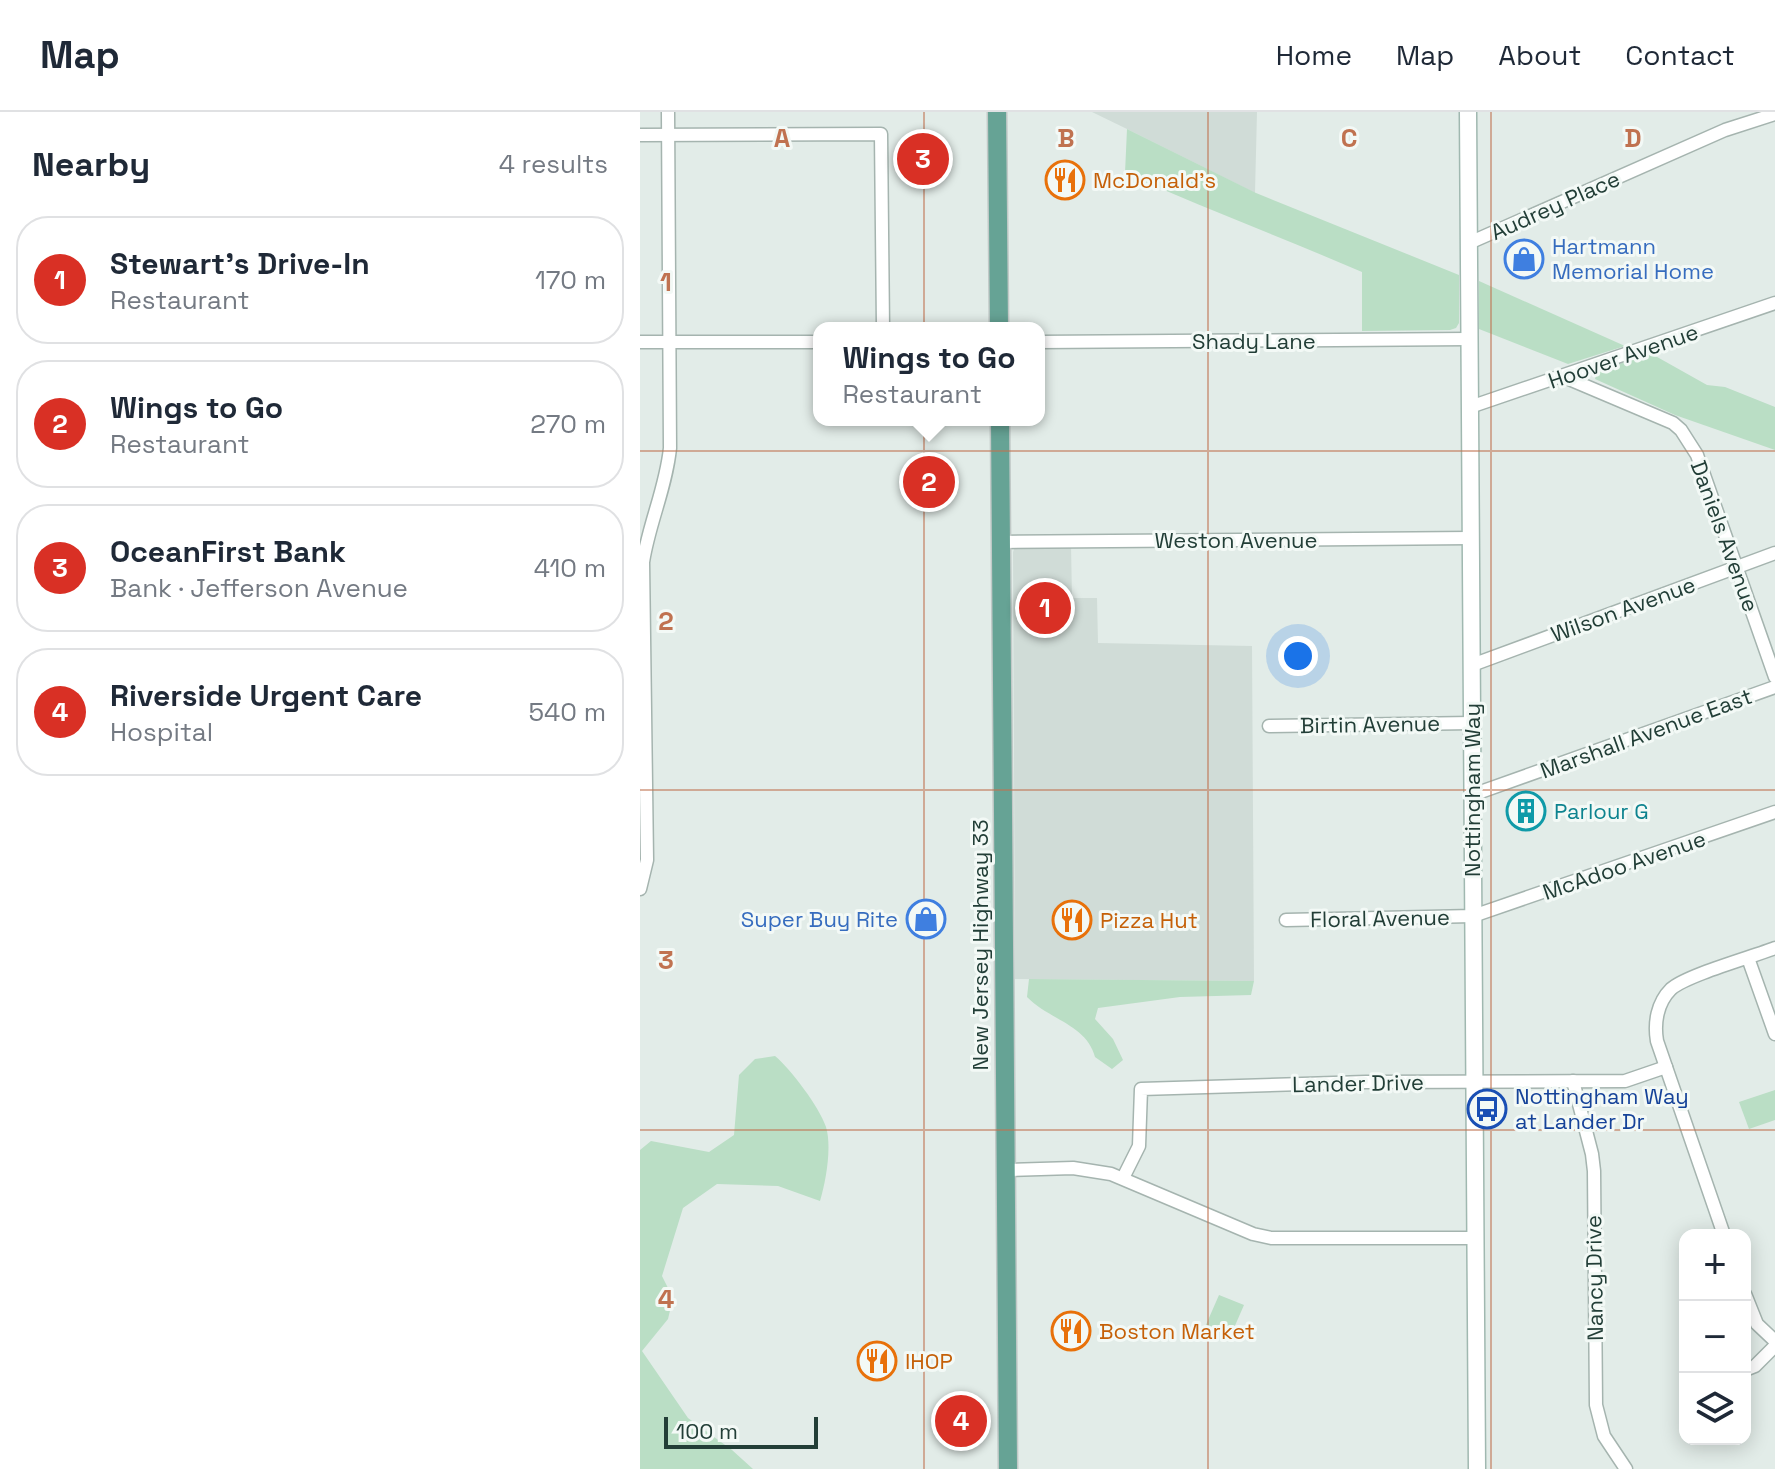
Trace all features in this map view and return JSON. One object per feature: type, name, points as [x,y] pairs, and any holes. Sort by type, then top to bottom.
[{"type":"main road","points":[[997,112],[999,322]]},
{"type":"main road","name":"New Jersey Highway 33","points":[[1000,426],[1008,1469]]},
{"type":"street","points":[[640,889],[647,860],[643,796],[642,586],[646,518],[664,486],[670,448],[668,112]]},
{"type":"street","name":"Nottingham Way","points":[[1468,112],[1477,1469]]},
{"type":"street","name":"Audrey Place","points":[[1469,243],[1725,130],[1775,114]]},
{"type":"street","points":[[640,135],[881,134],[883,322]]},
{"type":"street","name":"Hoover Avenue","points":[[1470,407],[1775,303]]},
{"type":"street","name":"Shady Lane","points":[[1045,342],[1469,339]]},
{"type":"street","points":[[640,342],[813,342]]},
{"type":"street","name":"Daniels Avenue","points":[[1562,376],[1673,423],[1681,430],[1697,455],[1775,677]]},
{"type":"street","name":"Weston Avenue","points":[[1001,542],[1471,538]]},
{"type":"street","name":"Wilson Avenue","points":[[1472,665],[1775,553]]},
{"type":"street","name":"Marshall Avenue East","points":[[1472,795],[1775,687]]},
{"type":"street","name":"Birtin Avenue","points":[[1269,726],[1472,723]]},
{"type":"street","name":"McAdoo Avenue","points":[[1473,916],[1775,812]]},
{"type":"street","name":"Floral Avenue","points":[[1286,920],[1473,916]]},
{"type":"street","points":[[1722,1229],[1666,1067],[1655,1028],[1656,1018],[1665,997],[1680,983],[1775,948]]},
{"type":"street","points":[[1748,958],[1775,1034]]},
{"type":"street","name":"Lander Drive","points":[[1123,1178],[1139,1146],[1141,1089],[1625,1081],[1666,1067]]},
{"type":"street","name":"Nancy Drive","points":[[1573,1081],[1594,1171],[1596,1405],[1604,1436],[1626,1469]]},
{"type":"street","points":[[1006,1170],[1082,1168],[1123,1178],[1253,1234],[1271,1238],[1475,1238]]},
{"type":"street","points":[[1751,1323],[1775,1344],[1751,1368]]},
{"type":"shaded area","points":[[1092,112],[1257,112],[1255,193],[1127,129]]},
{"type":"shaded area","points":[[1071,545],[1072,598],[1097,598],[1098,643],[1252,646],[1254,981],[1015,979],[1013,552],[1015,547]]},
{"type":"green space","points":[[1127,129],[1256,193],[1459,275],[1459,323],[1450,330],[1362,331],[1362,272],[1125,173]]},
{"type":"green space","points":[[1479,281],[1625,346],[1568,364],[1479,329]]},
{"type":"green space","points":[[1650,353],[1707,385],[1725,387],[1775,407],[1775,450],[1675,415],[1595,379],[1597,372]]},
{"type":"green space","points":[[1029,979],[1254,981],[1251,995],[1180,997],[1098,1008],[1095,1019],[1113,1039],[1123,1060],[1112,1069],[1095,1057],[1091,1046],[1076,1030],[1027,997]]},
{"type":"green space","points":[[775,1056],[804,1089],[826,1127],[828,1154],[820,1201],[778,1186],[717,1184],[683,1208],[662,1276],[673,1298],[668,1319],[642,1351],[688,1418],[753,1469],[640,1469],[640,1150],[651,1141],[709,1152],[734,1135],[739,1075],[755,1059]]},
{"type":"green space","points":[[1775,1090],[1775,1120],[1749,1129],[1739,1102]]},
{"type":"green space","points":[[1219,1295],[1244,1305],[1230,1337],[1205,1327]]},
{"type":"place","name":"OceanFirst Bank","points":[[923,159]]},
{"type":"place","name":"McDonald's","points":[[1065,180]]},
{"type":"place","name":"Hartmann Memorial Home","points":[[1524,259]]},
{"type":"place","name":"Wings to Go","points":[[929,482]]},
{"type":"place","name":"Stewart's Drive-In","points":[[1045,608]]},
{"type":"place","name":"Parlour G","points":[[1526,811]]},
{"type":"place","name":"Super Buy Rite","points":[[926,919]]},
{"type":"place","name":"Pizza Hut","points":[[1072,920]]},
{"type":"place","name":"Nottingham Way at Lander Dr","points":[[1487,1109]]},
{"type":"place","name":"Boston Market","points":[[1071,1331]]},
{"type":"place","name":"IHOP","points":[[877,1361]]},
{"type":"place","name":"Riverside Urgent Care","points":[[961,1421]]}]
